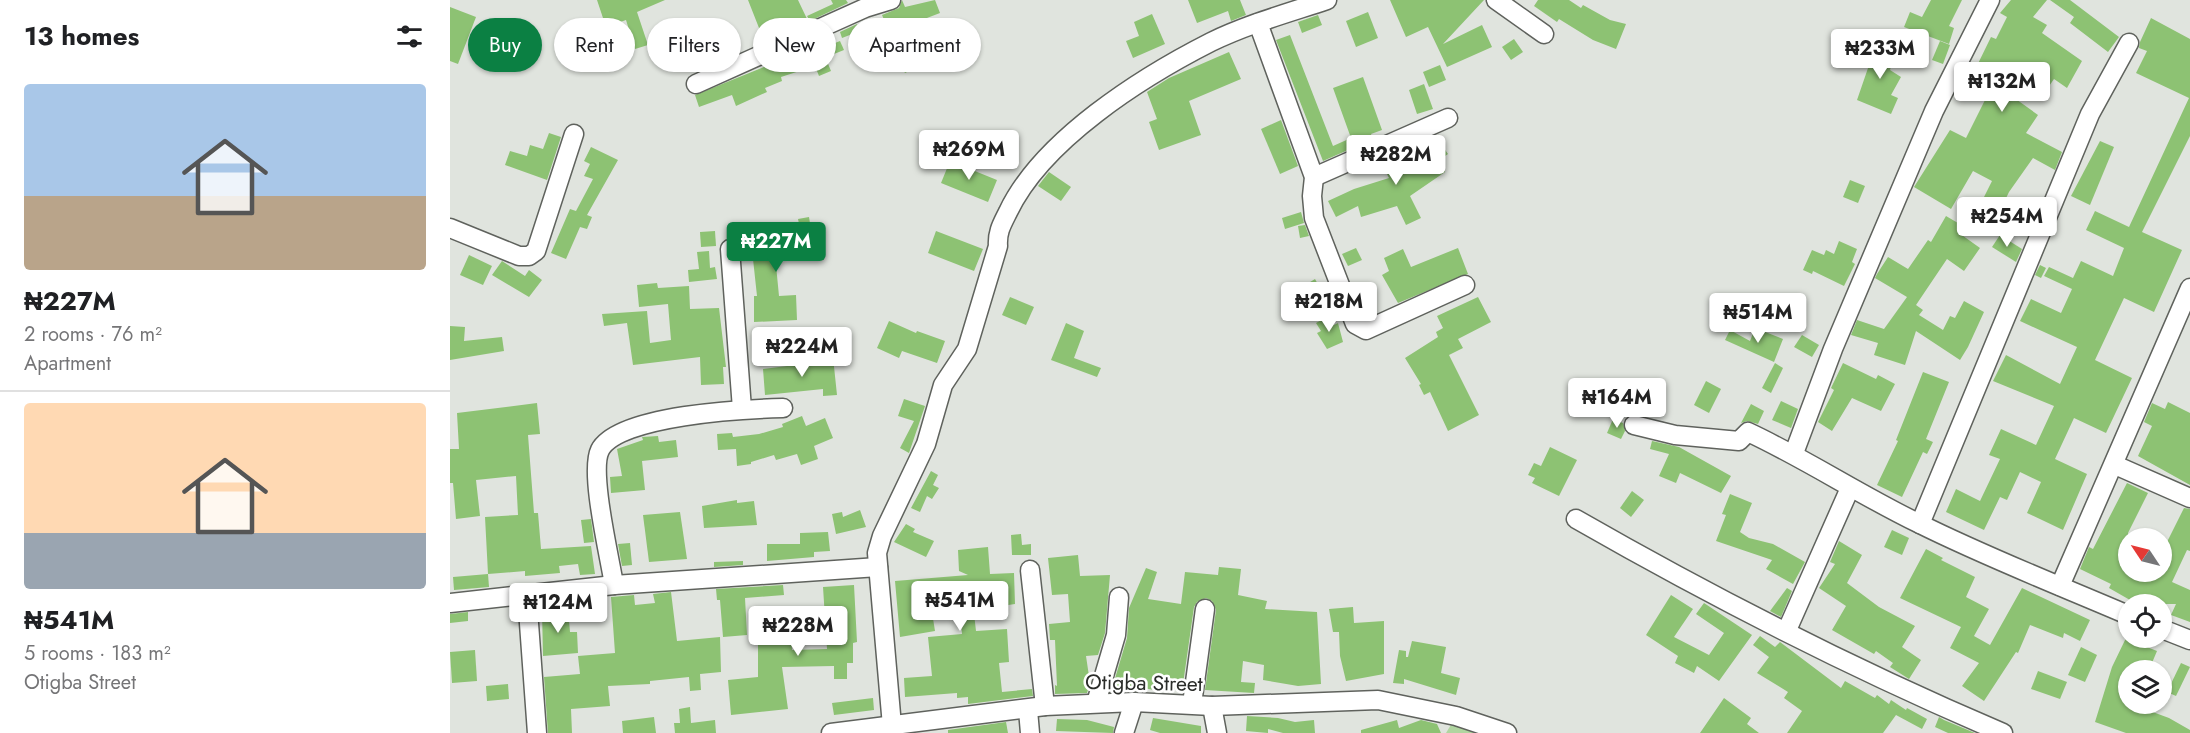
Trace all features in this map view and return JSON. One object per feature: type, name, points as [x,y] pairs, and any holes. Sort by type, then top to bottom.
[{"type":"street","points":[[696,84],[863,4],[891,0]]},
{"type":"street","points":[[892,726],[877,553],[882,536],[926,444],[943,385],[967,349],[998,246],[997,234],[1017,192],[1067,138],[1129,90],[1212,42],[1258,23],[1327,0]]},
{"type":"street","points":[[1496,0],[1544,34]]},
{"type":"street","points":[[1794,453],[1833,349],[1934,111],[1990,0]]},
{"type":"street","points":[[1258,23],[1314,177],[1312,196],[1314,218],[1355,324],[1366,330],[1466,285]]},
{"type":"street","points":[[1920,524],[2091,114],[2128,43]]},
{"type":"street","points":[[1314,177],[1448,118]]},
{"type":"street","points":[[450,228],[519,256],[529,256],[536,251],[574,134]]},
{"type":"street","points":[[730,249],[742,409]]},
{"type":"street","points":[[2060,586],[2115,465],[2190,288]]},
{"type":"street","points":[[614,585],[595,472],[600,450],[613,436],[647,423],[742,409],[783,408]]},
{"type":"street","points":[[1634,425],[1675,435],[1739,441],[1748,432],[1794,453],[1850,488],[1920,524],[2118,611]]},
{"type":"street","points":[[2115,465],[2190,498]]},
{"type":"street","points":[[1787,630],[1850,488]]},
{"type":"street","points":[[1576,519],[1646,559],[1787,630],[1856,669],[2003,733]]},
{"type":"street","points":[[450,603],[614,585],[878,567]]},
{"type":"street","points":[[1030,570],[1037,708],[1030,733]]},
{"type":"street","points":[[527,596],[537,733]]},
{"type":"street","points":[[1096,704],[1116,635],[1119,597]]},
{"type":"street","points":[[1192,704],[1205,609]]},
{"type":"street","points":[[2172,632],[2190,640]]},
{"type":"street","name":"Otigba Street","points":[[831,733],[1037,708],[1096,704],[1134,702],[1212,706],[1378,700],[1456,716],[1507,733]]},
{"type":"street","points":[[1124,733],[1134,702]]},
{"type":"street","points":[[1212,706],[1217,733]]},
{"type":"green space","points":[[1452,723],[1475,733],[1446,733]]},
{"type":"building","points":[[597,0],[665,0],[637,12],[647,45],[635,49],[635,18],[603,18]]},
{"type":"building","points":[[748,0],[798,0],[807,18],[755,18]]},
{"type":"building","points":[[831,0],[846,0],[848,3],[816,18],[807,16],[833,4]]},
{"type":"building","points":[[902,0],[905,7],[935,0],[940,13],[927,18],[883,18],[882,15],[899,8]]},
{"type":"building","points":[[1188,0],[1240,0],[1246,15],[1231,21],[1228,11],[1197,23]]},
{"type":"building","points":[[1390,0],[1484,0],[1443,44],[1482,25],[1492,47],[1447,67],[1428,27],[1406,37]]},
{"type":"building","points":[[1538,0],[1569,0],[1581,8],[1583,5],[1610,20],[1626,24],[1616,49],[1593,40],[1559,19],[1557,22],[1534,6]]},
{"type":"building","points":[[1931,0],[1962,0],[1949,26],[1954,28],[1949,44],[1904,27],[1910,12],[1922,17]]},
{"type":"building","points":[[2011,0],[2047,0],[2033,17],[2047,25],[2042,33],[2082,61],[2067,88],[2054,79],[2045,92],[2023,76],[2013,97],[2038,115],[2026,133],[2062,152],[2055,170],[2033,158],[2009,192],[1995,221],[1976,213],[1992,181],[1973,171],[1951,209],[1914,187],[1950,130],[1966,138],[1988,94],[1972,86],[1975,82],[1970,80],[1991,37],[1996,39],[2007,17],[2000,13]]},
{"type":"building","points":[[2050,0],[2070,0],[2119,37],[2108,52],[2070,23],[2074,17]]},
{"type":"building","points":[[450,7],[476,17],[468,18],[468,38],[458,64],[450,61]]},
{"type":"building","points":[[1368,12],[1378,38],[1356,47],[1346,21]]},
{"type":"building","points":[[1152,14],[1165,44],[1133,58],[1126,41],[1139,36],[1134,22]]},
{"type":"building","points":[[1318,15],[1322,25],[1302,33],[1298,22]]},
{"type":"building","points":[[2151,18],[2190,39],[2190,136],[2142,232],[2182,250],[2154,312],[2124,298],[2095,360],[2132,378],[2106,433],[2074,418],[2055,459],[2087,474],[2063,530],[2027,513],[2041,482],[2020,472],[2007,500],[2000,497],[1984,530],[1946,512],[1956,489],[1980,501],[2000,459],[1989,455],[2001,429],[2036,445],[2054,406],[1993,381],[2006,355],[2060,384],[2077,347],[2020,321],[2031,299],[2061,313],[2072,289],[2044,276],[2049,267],[2073,278],[2081,261],[2113,276],[2124,248],[2086,230],[2095,211],[2129,227],[2189,98],[2136,73],[2147,51],[2139,48]]},
{"type":"building","points":[[848,28],[848,36],[842,38],[840,32]]},
{"type":"building","points":[[1290,35],[1333,146],[1351,138],[1333,88],[1363,77],[1382,130],[1371,134],[1373,139],[1323,161],[1276,40]]},
{"type":"building","points":[[1514,39],[1523,52],[1511,60],[1502,47]]},
{"type":"building","points":[[840,41],[844,50],[836,53],[836,43]]},
{"type":"building","points":[[1940,41],[1950,45],[1943,64],[1932,60]]},
{"type":"building","points":[[1877,42],[1897,47],[1890,70],[1901,77],[1891,95],[1898,98],[1891,114],[1857,100]]},
{"type":"building","points":[[1229,52],[1241,79],[1189,101],[1201,135],[1159,150],[1149,122],[1157,119],[1147,92],[1169,78]]},
{"type":"building","points":[[1440,65],[1446,80],[1429,87],[1423,72]]},
{"type":"building","points":[[753,71],[796,72],[781,77],[782,81],[765,88],[767,92],[736,106],[732,95],[699,107],[695,95]]},
{"type":"building","points":[[1424,84],[1433,109],[1417,114],[1409,90]]},
{"type":"building","points":[[1281,120],[1298,166],[1280,174],[1261,129]]},
{"type":"building","points":[[549,133],[561,137],[547,180],[505,165],[510,151],[527,156],[530,145],[543,149]]},
{"type":"building","points":[[1439,141],[1448,154],[1439,160],[1445,172],[1410,196],[1421,218],[1406,225],[1397,206],[1361,217],[1358,206],[1336,217],[1328,201],[1354,189],[1389,178],[1384,168]]},
{"type":"building","points":[[2100,141],[2114,147],[2090,205],[2071,196]]},
{"type":"building","points":[[591,147],[618,160],[587,215],[592,217],[587,229],[580,227],[566,259],[551,253],[570,209],[576,211],[593,179],[584,176],[590,164],[584,161]]},
{"type":"building","points":[[950,161],[997,180],[988,202],[941,183]]},
{"type":"building","points":[[1049,172],[1071,187],[1061,201],[1038,186]]},
{"type":"building","points":[[1850,180],[1865,186],[1858,203],[1843,197]]},
{"type":"building","points":[[1301,212],[1304,223],[1285,229],[1282,218]]},
{"type":"building","points":[[1946,216],[1963,226],[1959,233],[1980,248],[1964,271],[1947,259],[1916,305],[1923,310],[1919,315],[1943,330],[1950,316],[1955,318],[1964,301],[1984,312],[1968,347],[1960,360],[1916,331],[1905,365],[1874,355],[1878,343],[1851,335],[1857,320],[1884,329],[1907,297],[1875,278],[1877,274],[1888,257],[1908,269],[1928,240],[1931,242]]},
{"type":"building","points":[[809,217],[814,248],[775,255],[779,296],[796,295],[797,320],[754,322],[754,296],[757,296],[753,259],[749,259],[746,241],[801,233],[798,219]]},
{"type":"building","points":[[1305,225],[1309,236],[1300,238],[1298,226]]},
{"type":"building","points":[[715,231],[716,246],[701,247],[700,232]]},
{"type":"building","points":[[936,231],[983,249],[974,271],[928,253]]},
{"type":"building","points":[[2000,235],[2022,249],[2016,262],[1992,247]]},
{"type":"building","points":[[1839,241],[1857,249],[1852,262],[1855,264],[1844,286],[1813,271],[1812,274],[1803,270],[1812,250],[1824,255],[1826,250],[1834,254]]},
{"type":"building","points":[[1356,248],[1362,260],[1348,266],[1342,254]]},
{"type":"building","points":[[1458,248],[1468,274],[1398,303],[1382,275],[1389,271],[1384,258],[1403,249],[1411,267]]},
{"type":"building","points":[[709,251],[710,268],[715,267],[717,279],[689,282],[688,270],[699,269],[697,252]]},
{"type":"building","points":[[469,255],[492,266],[483,285],[460,275]]},
{"type":"building","points":[[502,261],[525,276],[529,270],[542,280],[529,297],[492,275]]},
{"type":"building","points":[[2040,265],[2046,268],[2041,278],[2035,275]]},
{"type":"building","points":[[1315,279],[1324,295],[1311,302],[1302,287]]},
{"type":"building","points":[[657,283],[658,288],[689,286],[690,309],[719,308],[726,367],[723,367],[724,384],[701,385],[700,357],[633,365],[627,323],[604,326],[602,314],[647,311],[650,343],[671,340],[668,304],[639,307],[637,285]]},
{"type":"building","points":[[1010,297],[1034,307],[1026,325],[1002,315]]},
{"type":"building","points":[[1478,297],[1491,322],[1458,339],[1463,348],[1449,355],[1479,415],[1448,431],[1430,392],[1424,395],[1419,385],[1421,384],[1405,358],[1438,337],[1436,332],[1443,328],[1437,316]]},
{"type":"building","points":[[1329,316],[1334,325],[1338,323],[1343,342],[1327,349],[1317,333],[1321,331],[1316,323]]},
{"type":"building","points":[[889,321],[916,333],[917,331],[945,341],[937,363],[902,351],[899,358],[877,348]]},
{"type":"building","points":[[1066,323],[1084,331],[1074,358],[1101,368],[1097,377],[1051,360]]},
{"type":"building","points":[[450,326],[465,327],[464,341],[502,337],[504,351],[450,360]]},
{"type":"building","points":[[1755,328],[1783,339],[1774,362],[1725,340],[1730,330],[1750,341]]},
{"type":"building","points":[[1802,335],[1819,345],[1812,357],[1794,347]]},
{"type":"building","points":[[833,357],[837,395],[823,396],[823,389],[765,395],[763,369],[819,362],[819,359]]},
{"type":"building","points":[[1775,363],[1783,368],[1771,393],[1762,388]]},
{"type":"building","points":[[1843,363],[1876,379],[1878,375],[1895,384],[1881,411],[1852,398],[1832,431],[1818,422],[1834,390],[1831,388]]},
{"type":"building","points":[[1923,372],[1949,382],[1926,439],[1933,442],[1927,454],[1923,452],[1902,497],[1877,485],[1898,441],[1896,440]]},
{"type":"building","points":[[1706,381],[1721,389],[1709,413],[1694,405]]},
{"type":"building","points":[[904,399],[925,406],[909,453],[900,448],[914,421],[898,416]]},
{"type":"building","points":[[1781,401],[1798,409],[1791,428],[1772,420]]},
{"type":"building","points":[[2168,402],[2190,413],[2190,485],[2138,456],[2152,426],[2144,422],[2152,403],[2165,409]]},
{"type":"building","points":[[537,403],[540,434],[528,435],[534,513],[538,513],[541,549],[591,546],[595,574],[580,575],[578,564],[559,566],[560,573],[525,576],[525,571],[488,574],[485,517],[518,515],[516,476],[476,480],[480,516],[456,519],[453,483],[450,483],[450,449],[459,449],[457,413]]},
{"type":"building","points":[[1751,404],[1764,411],[1758,424],[1747,421],[1741,423]]},
{"type":"building","points":[[802,416],[806,426],[825,418],[833,438],[814,446],[818,459],[801,465],[797,454],[776,460],[774,455],[751,462],[751,464],[737,466],[736,449],[718,450],[717,434],[732,433],[733,437],[759,434],[783,427],[782,424]]},
{"type":"building","points":[[1613,419],[1623,423],[1625,431],[1621,439],[1607,433]]},
{"type":"building","points":[[658,436],[659,442],[676,440],[678,457],[642,461],[645,490],[611,493],[610,477],[622,476],[617,449],[643,440],[642,437]]},
{"type":"building","points":[[1652,441],[1679,447],[1731,476],[1721,493],[1680,473],[1676,483],[1659,476],[1669,454],[1650,449]]},
{"type":"building","points":[[1550,447],[1577,460],[1559,496],[1532,483],[1535,478],[1528,475],[1534,463],[1541,466]]},
{"type":"building","points":[[931,471],[938,475],[933,485],[939,488],[932,499],[927,496],[920,512],[911,508]]},
{"type":"building","points":[[2127,483],[2148,493],[2130,528],[2118,528],[2118,582],[2172,582],[2190,590],[2190,622],[2172,615],[2176,604],[2172,604],[2172,594],[2120,594],[2109,588],[2111,584],[2080,569],[2089,547],[2093,549]]},
{"type":"building","points":[[1632,491],[1644,500],[1631,517],[1620,508]]},
{"type":"building","points":[[1730,494],[1752,503],[1740,532],[1749,538],[1773,544],[1805,562],[1793,584],[1766,569],[1772,560],[1716,541],[1726,515],[1722,514]]},
{"type":"building","points":[[737,500],[737,503],[754,501],[757,525],[704,528],[702,506]]},
{"type":"building","points":[[2184,508],[2190,509],[2190,551],[2187,550],[2172,582],[2172,532]]},
{"type":"building","points":[[860,510],[866,527],[836,534],[832,514],[842,512],[843,517]]},
{"type":"building","points":[[680,512],[687,559],[649,562],[643,515]]},
{"type":"building","points":[[591,519],[594,542],[584,543],[581,520]]},
{"type":"building","points":[[906,524],[915,529],[913,532],[934,541],[926,557],[894,542]]},
{"type":"building","points":[[1892,530],[1909,538],[1902,555],[1884,547]]},
{"type":"building","points":[[828,532],[830,551],[814,552],[814,557],[767,561],[767,544],[800,544],[800,533]]},
{"type":"building","points":[[1021,534],[1022,545],[1031,544],[1031,555],[1012,555],[1011,535]]},
{"type":"building","points":[[1839,541],[1862,555],[1847,583],[1879,607],[1915,626],[1902,647],[1921,660],[1909,679],[1890,667],[1893,663],[1876,651],[1874,654],[1832,630],[1846,606],[1819,588],[1835,564],[1830,562]]},
{"type":"building","points":[[630,543],[632,565],[622,566],[618,544]]},
{"type":"building","points":[[988,547],[990,574],[1014,573],[1015,604],[995,607],[994,594],[972,596],[976,631],[1007,629],[1009,662],[999,663],[1002,692],[1032,689],[1033,696],[968,704],[968,697],[957,698],[957,693],[905,697],[904,678],[932,676],[928,637],[962,634],[958,597],[930,600],[935,631],[900,637],[895,581],[968,575],[959,571],[958,550]]},
{"type":"building","points":[[1926,549],[1943,558],[1941,560],[1975,577],[1966,597],[1989,609],[1974,636],[1990,645],[2022,588],[2090,620],[2080,641],[2064,633],[2063,638],[2030,625],[2018,653],[2016,652],[1984,701],[1962,686],[1979,663],[1950,648],[1961,627],[1900,598]]},
{"type":"building","points":[[1078,555],[1080,576],[1110,575],[1105,633],[1098,655],[1086,656],[1090,683],[1087,693],[1055,694],[1055,685],[1057,686],[1055,640],[1050,640],[1049,624],[1070,622],[1068,594],[1052,595],[1048,558]]},
{"type":"building","points":[[743,561],[743,565],[714,567],[714,562]]},
{"type":"building","points":[[1219,567],[1241,569],[1238,595],[1267,601],[1265,609],[1317,612],[1321,684],[1298,686],[1263,680],[1264,665],[1243,661],[1241,682],[1255,683],[1254,693],[1205,690],[1216,610],[1212,601],[1206,598],[1197,602],[1194,607],[1182,691],[1156,684],[1154,690],[1127,685],[1127,691],[1111,692],[1127,638],[1129,608],[1146,568],[1157,572],[1148,599],[1181,604],[1185,572],[1218,575]]},
{"type":"building","points":[[488,574],[489,587],[454,590],[453,577]]},
{"type":"building","points":[[783,585],[784,595],[745,598],[747,635],[723,637],[720,600],[717,600],[716,589]]},
{"type":"building","points":[[854,585],[857,642],[853,643],[853,663],[847,663],[847,679],[834,679],[834,666],[782,667],[788,709],[731,715],[728,680],[758,677],[758,637],[791,634],[792,650],[827,649],[823,587]]},
{"type":"building","points":[[1787,588],[1792,591],[1781,617],[1770,611]]},
{"type":"building","points":[[671,592],[677,641],[720,637],[721,672],[700,674],[701,690],[690,691],[689,677],[650,681],[650,684],[608,686],[610,706],[571,709],[572,733],[548,733],[544,677],[580,674],[578,656],[615,653],[611,597],[634,595],[635,605],[655,603],[653,594]]},
{"type":"building","points":[[1671,595],[1693,609],[1674,637],[1709,655],[1724,633],[1696,614],[1704,603],[1752,635],[1719,681],[1697,666],[1694,673],[1675,663],[1678,656],[1646,635]]},
{"type":"building","points":[[1353,607],[1354,623],[1384,621],[1384,674],[1346,681],[1340,656],[1339,632],[1333,632],[1329,609]]},
{"type":"building","points":[[568,609],[570,632],[577,632],[578,653],[543,656],[542,611]]},
{"type":"building","points":[[468,612],[468,621],[450,623],[450,614]]},
{"type":"building","points":[[1760,636],[1775,647],[1780,642],[1841,688],[1845,681],[1875,698],[1877,695],[1889,704],[1891,700],[1906,710],[1907,708],[1927,719],[1922,729],[1896,715],[1883,733],[1787,733],[1802,711],[1784,698],[1788,692],[1757,673],[1769,657],[1753,645]]},
{"type":"building","points":[[1412,641],[1446,647],[1441,673],[1460,678],[1456,695],[1404,679],[1404,684],[1393,683],[1399,650],[1406,651],[1406,657],[1408,657]]},
{"type":"building","points":[[2081,647],[2097,655],[2085,682],[2068,675]]},
{"type":"building","points":[[2121,648],[2150,648],[2157,651],[2153,660],[2118,660],[2118,714],[2158,714],[2190,730],[2190,733],[2126,733],[2095,722],[2112,667]]},
{"type":"building","points":[[475,650],[477,681],[452,683],[450,652]]},
{"type":"building","points":[[2181,663],[2190,667],[2176,696],[2172,694],[2172,682]]},
{"type":"building","points":[[2038,671],[2067,682],[2060,699],[2031,689]]},
{"type":"building","points":[[508,684],[509,699],[487,701],[486,686]]},
{"type":"building","points":[[873,698],[874,710],[834,715],[832,703]]},
{"type":"building","points":[[1724,698],[1751,718],[1747,724],[1759,733],[1700,733]]},
{"type":"building","points":[[690,707],[691,723],[715,720],[716,733],[675,733],[674,723],[680,723],[679,709]]},
{"type":"building","points":[[1247,716],[1278,718],[1295,722],[1314,720],[1315,733],[1283,733],[1268,729],[1268,733],[1246,731]]},
{"type":"building","points":[[654,717],[656,733],[623,733],[622,721]]},
{"type":"building","points":[[1939,717],[1975,733],[1948,733],[1935,727]]},
{"type":"building","points":[[1153,718],[1201,726],[1201,733],[1160,733],[1150,730]]},
{"type":"building","points":[[1057,719],[1087,720],[1114,727],[1113,733],[1056,731]]},
{"type":"building","points":[[1397,720],[1399,728],[1421,720],[1437,724],[1441,733],[1361,733],[1361,730]]},
{"type":"building","points":[[1006,722],[1008,733],[948,733],[948,730]]}]
